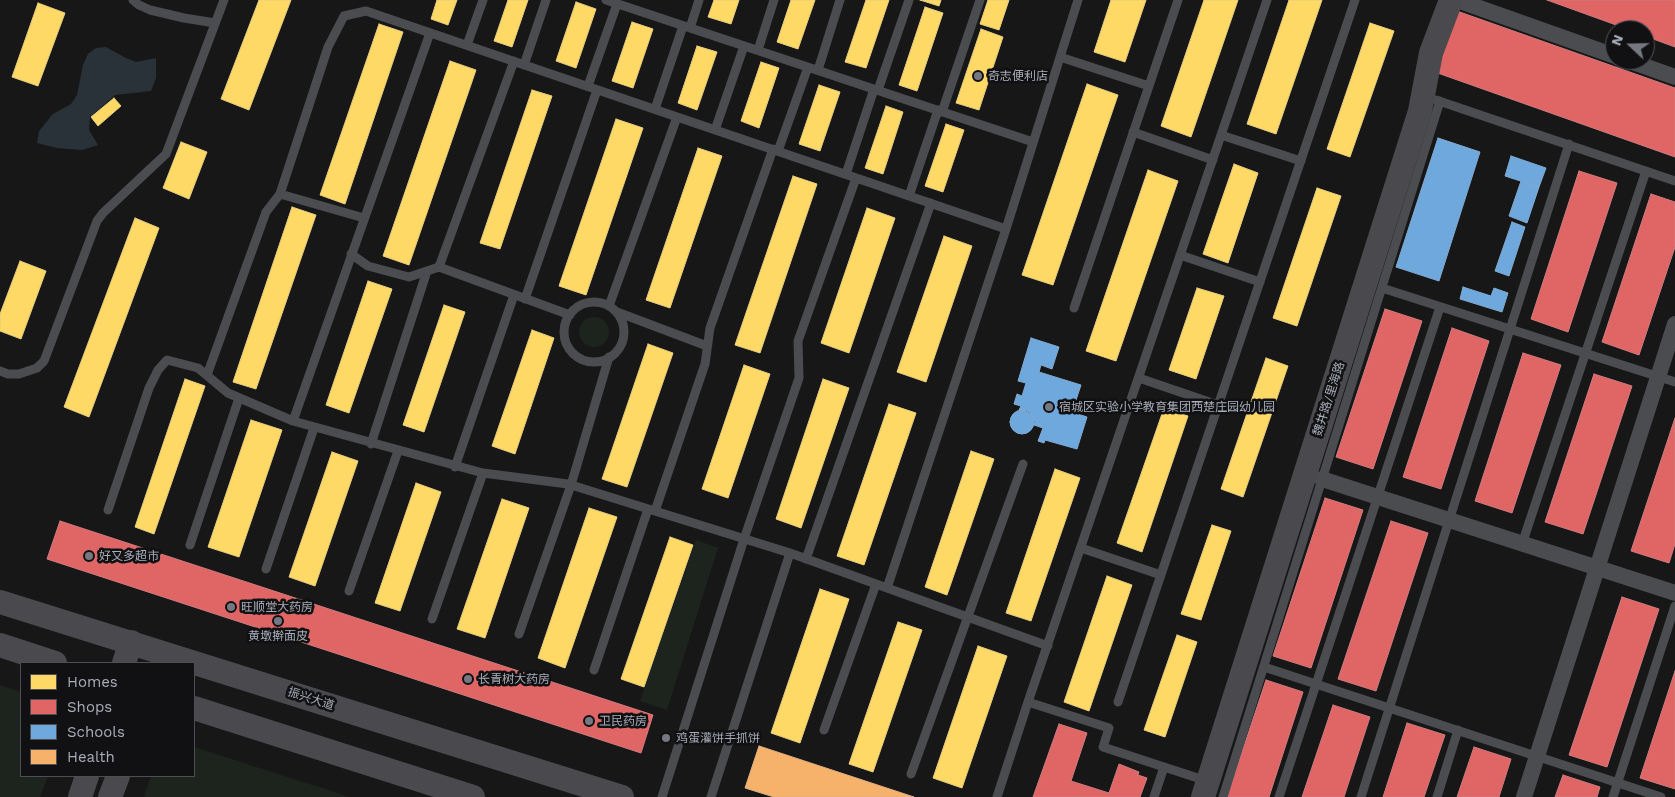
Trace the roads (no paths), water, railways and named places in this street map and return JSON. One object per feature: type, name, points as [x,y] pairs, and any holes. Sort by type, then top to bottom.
[{"type":"main road","name":"魏井路/里海路","points":[[1212,792],[1417,121],[1432,98],[1431,53],[1451,0]]},
{"type":"main road","name":"振兴大道","points":[[0,602],[128,653],[157,657],[173,662]]},
{"type":"main road","points":[[0,645],[52,662]]},
{"type":"main road","name":"振兴大道","points":[[195,669],[574,786],[622,797]]},
{"type":"main road","points":[[195,708],[473,797]]},
{"type":"main road","points":[[80,797],[87,777]]},
{"type":"main road","points":[[110,797],[118,777]]},
{"type":"street","points":[[1457,0],[1605,52]]},
{"type":"street","points":[[1655,70],[1675,77]]},
{"type":"street","points":[[1524,797],[1675,324]]},
{"type":"street","points":[[1322,479],[1675,593]]},
{"type":"lane","points":[[133,0],[150,10],[215,23]]},
{"type":"lane","points":[[0,371],[8,374],[19,374],[37,368],[44,361],[97,222],[103,213],[166,154],[224,0]]},
{"type":"lane","points":[[467,45],[483,0]]},
{"type":"lane","points":[[524,64],[546,0]]},
{"type":"lane","points":[[606,0],[617,4],[628,4],[687,27],[1033,142]]},
{"type":"lane","points":[[655,109],[699,0]]},
{"type":"lane","points":[[758,50],[774,0]]},
{"type":"lane","points":[[818,70],[840,0]]},
{"type":"lane","points":[[846,174],[909,0]]},
{"type":"lane","points":[[909,196],[980,0]]},
{"type":"lane","points":[[887,588],[1006,229],[1078,0]]},
{"type":"lane","points":[[1074,308],[1178,0]]},
{"type":"lane","points":[[997,797],[1267,0]]},
{"type":"lane","points":[[1118,702],[1355,0]]},
{"type":"lane","points":[[588,86],[617,4]]},
{"type":"lane","points":[[207,375],[266,212],[280,194],[328,47],[344,16],[366,11],[1006,229]]},
{"type":"lane","points":[[292,422],[430,33]]},
{"type":"lane","points":[[715,130],[744,46]]},
{"type":"lane","points":[[1060,57],[1149,86]]},
{"type":"lane","points":[[439,268],[514,61]]},
{"type":"lane","points":[[594,670],[705,364],[710,328],[808,67]]},
{"type":"lane","points":[[525,299],[597,90]]},
{"type":"lane","points":[[1028,702],[1109,728],[1103,747],[1164,767],[1212,792],[1264,667],[1382,288],[1432,98],[1675,180]]},
{"type":"lane","points":[[609,306],[677,117]]},
{"type":"lane","points":[[1133,132],[1213,160]]},
{"type":"lane","points":[[1221,135],[1300,161]]},
{"type":"lane","points":[[1361,797],[1569,144]]},
{"type":"lane","points":[[1522,544],[1646,170]]},
{"type":"lane","points":[[662,797],[744,539],[798,378],[798,341],[856,178]]},
{"type":"lane","points":[[280,194],[364,218]]},
{"type":"lane","points":[[806,559],[931,203]]},
{"type":"lane","points":[[352,254],[368,266],[409,277],[439,268],[570,315]]},
{"type":"lane","points":[[1180,255],[1260,282]]},
{"type":"lane","points":[[371,444],[426,272]]},
{"type":"lane","points":[[1382,288],[1675,382]]},
{"type":"lane","points":[[456,467],[514,295]]},
{"type":"lane","points":[[617,312],[624,330],[623,340],[619,348],[609,357],[594,362],[576,356],[565,340],[564,330],[570,315],[580,305],[590,302],[600,302],[617,312],[707,346]]},
{"type":"lane","points":[[1279,797],[1440,307]]},
{"type":"lane","points":[[519,634],[570,485],[609,357]]},
{"type":"lane","points":[[108,510],[149,388],[158,370],[167,360],[198,368],[228,393],[292,422],[456,467],[483,473],[570,485],[790,553],[1048,646]]},
{"type":"lane","points":[[1139,378],[1218,405]]},
{"type":"lane","points":[[190,545],[239,398]]},
{"type":"lane","points":[[266,569],[314,428]]},
{"type":"lane","points":[[349,591],[398,451]]},
{"type":"lane","points":[[911,774],[1023,464]]},
{"type":"lane","points":[[432,619],[483,473]]},
{"type":"lane","points":[[1081,548],[1160,575]]},
{"type":"lane","points":[[711,797],[790,553]]},
{"type":"lane","points":[[824,730],[876,584]]},
{"type":"lane","points":[[1613,797],[1675,606]]},
{"type":"lane","points":[[1264,667],[1661,797]]},
{"type":"lane","points":[[1437,797],[1458,730]]},
{"type":"lane","points":[[1154,797],[1164,767]]},
{"type":"place","name":"奇志便利店","points":[[978,76]]},
{"type":"place","name":"宿城区实验小学教育集团西楚庄园幼儿园","points":[[1049,407]]},
{"type":"place","name":"好又多超市","points":[[89,556]]},
{"type":"place","name":"旺顺堂大药房","points":[[231,607]]},
{"type":"place","name":"黄墩擀面皮","points":[[278,621]]},
{"type":"place","name":"长青树大药房","points":[[468,679]]},
{"type":"place","name":"卫民药房","points":[[589,721]]},
{"type":"place","name":"鸡蛋灌饼手抓饼","points":[[666,738]]}]
